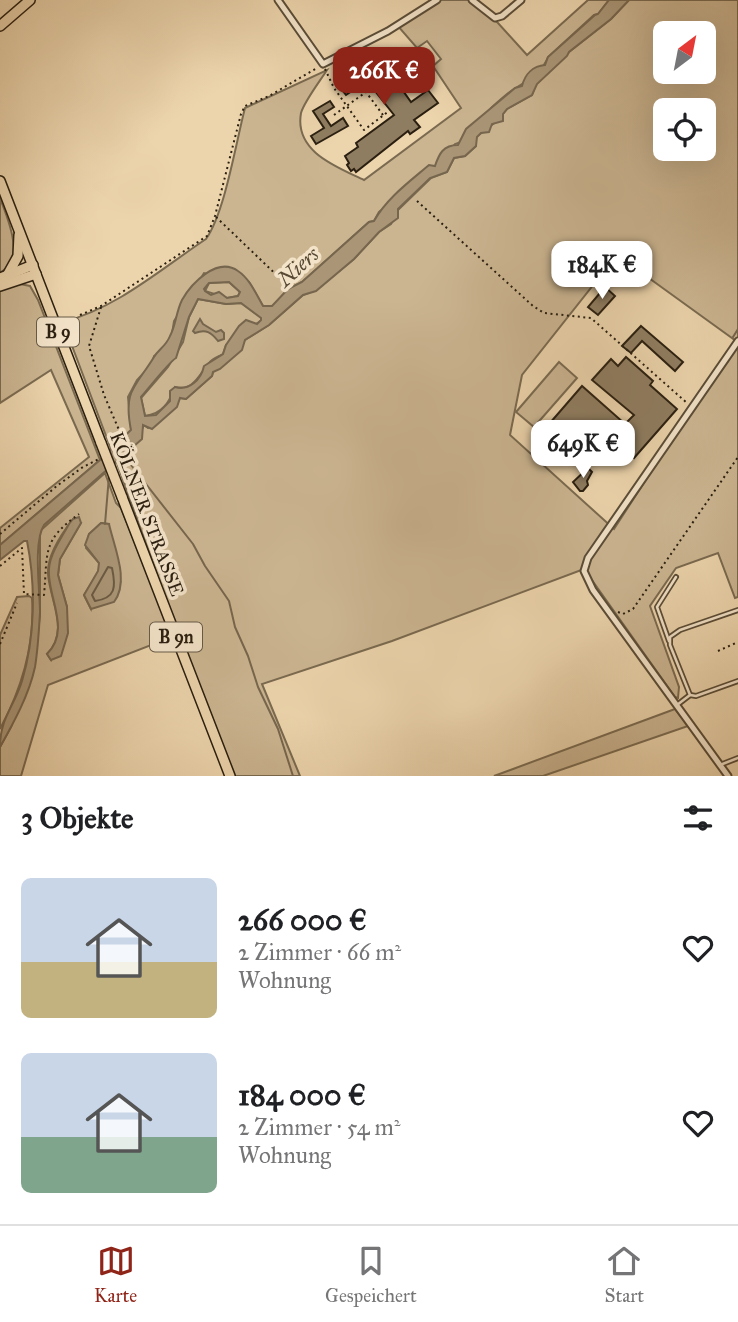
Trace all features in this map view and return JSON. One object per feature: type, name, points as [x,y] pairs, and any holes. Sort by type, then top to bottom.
[{"type":"main road","points":[[0,26],[30,0]]},
{"type":"main road","name":"B 9","points":[[0,181],[35,270]]},
{"type":"main road","points":[[4,276],[18,257],[19,230]]},
{"type":"main road","points":[[4,276],[35,270]]},
{"type":"main road","points":[[0,286],[35,270]]},
{"type":"main road","name":"KÖLNER STRASSE","points":[[35,270],[229,776]]},
{"type":"street","points":[[278,0],[323,64],[388,31],[437,0]]},
{"type":"street","points":[[472,0],[495,18],[502,16],[522,0]]},
{"type":"street","points":[[728,776],[593,590],[584,571],[588,558],[738,341]]},
{"type":"lane","points":[[676,577],[657,607],[690,695]]},
{"type":"lane","points":[[669,641],[673,633],[738,610]]},
{"type":"lane","points":[[677,705],[690,695],[696,696],[738,681]]},
{"type":"lane","points":[[720,765],[738,758]]},
{"type":"path","points":[[80,315],[101,306],[207,236],[245,106],[269,96],[323,64],[334,88],[364,130],[389,111]]},
{"type":"path","points":[[334,115],[372,87]]},
{"type":"path","points":[[366,92],[383,115]]},
{"type":"path","points":[[417,201],[533,306],[544,313],[591,318],[692,408]]},
{"type":"path","points":[[215,216],[286,284]]},
{"type":"path","points":[[0,534],[58,485],[83,467],[94,463],[119,439],[116,418],[104,395],[89,346],[101,306]]},
{"type":"path","points":[[617,612],[623,614],[633,609],[738,457]]},
{"type":"path","points":[[0,566],[22,548],[24,594],[44,595],[48,546],[61,527],[79,514]]},
{"type":"path","points":[[0,644],[17,603]]},
{"type":"path","points":[[718,651],[738,642]]},
{"type":"shaded area","points":[[437,0],[471,0],[498,23],[527,55],[588,0],[609,0],[598,14],[548,57],[538,72],[505,96],[475,123],[461,142],[455,144],[435,167],[379,212],[374,221],[369,222],[302,282],[288,289],[272,307],[263,306],[249,282],[204,273],[174,321],[172,334],[164,349],[154,356],[152,364],[137,380],[128,397],[131,430],[111,449],[63,322],[83,316],[120,297],[206,239],[219,212],[245,108],[327,70],[301,113],[304,138],[311,148],[330,163],[364,180],[461,108],[433,66],[441,59],[427,41],[417,48],[397,25]]},
{"type":"shaded area","points":[[629,0],[738,0],[738,597],[735,598],[718,553],[676,568],[650,606],[679,687],[678,698],[584,569],[392,641],[262,684],[300,776],[234,776],[174,622],[117,463],[133,448],[144,425],[148,428],[180,398],[186,399],[212,376],[245,340],[269,325],[303,295],[316,290],[354,259],[379,232],[391,224],[398,210],[431,178],[447,172],[454,158],[465,156],[476,146],[476,137],[497,121],[507,109],[532,95],[536,84],[569,52],[611,19]],"holes":[[[617,255],[736,341],[614,529],[510,435],[522,375]]]},
{"type":"shaded area","points":[[0,198],[14,248],[8,266],[0,273]]},
{"type":"shaded area","points":[[229,282],[240,292],[238,296],[227,298],[205,291],[209,283]]},
{"type":"shaded area","points":[[20,284],[30,286],[38,300],[100,460],[0,545],[0,528],[89,457],[51,370],[0,403],[0,289]]},
{"type":"shaded area","points":[[198,299],[226,304],[241,303],[262,320],[226,345],[223,354],[210,362],[191,385],[175,387],[160,410],[145,416],[141,398],[168,367],[183,342],[189,317]]},
{"type":"shaded area","points":[[559,362],[577,378],[534,427],[516,412]]},
{"type":"shaded area","points":[[105,473],[172,637],[48,685],[21,776],[0,776],[0,747],[34,669],[40,614],[40,531]],"holes":[[[73,519],[81,523],[60,559],[58,575],[67,607],[51,660],[47,654],[54,645],[58,626],[48,567],[56,545]],[[101,523],[109,524],[91,609],[84,595],[99,571],[99,563],[86,548],[89,534]]]},
{"type":"shaded area","points":[[17,597],[32,598],[32,615],[29,649],[21,682],[0,729],[0,635]]},
{"type":"shaded area","points":[[675,709],[688,726],[543,776],[494,776]]},
{"type":"water","points":[[609,0],[629,0],[611,19],[569,52],[537,84],[532,95],[507,109],[503,114],[503,121],[492,124],[489,132],[481,133],[477,137],[476,146],[465,156],[454,158],[447,172],[430,178],[398,209],[398,218],[379,232],[354,259],[316,291],[303,295],[269,325],[245,340],[242,350],[213,372],[212,376],[186,399],[180,398],[177,407],[152,429],[143,425],[142,439],[44,525],[38,554],[40,612],[35,667],[25,698],[0,747],[2,728],[19,690],[30,647],[33,594],[27,541],[0,560],[0,545],[131,430],[129,406],[132,390],[168,339],[182,300],[192,287],[213,269],[230,267],[246,278],[263,306],[272,306],[288,289],[302,282],[369,222],[374,221],[399,191],[429,165],[435,166],[442,151],[458,145],[466,129],[515,88],[522,86],[530,71],[545,65],[548,57],[598,14]],"holes":[[[229,282],[240,292],[238,296],[227,298],[219,292],[211,295],[204,289],[209,283]],[[198,299],[226,304],[241,303],[261,320],[257,324],[246,320],[226,345],[223,354],[204,366],[194,383],[190,386],[175,387],[170,391],[170,401],[156,415],[145,416],[141,397],[176,358],[189,317]]]},
{"type":"water","points":[[200,319],[216,332],[221,330],[224,339],[218,341],[205,331],[195,333],[193,331]]},
{"type":"water","points":[[79,517],[81,523],[60,559],[58,575],[67,607],[68,633],[61,656],[51,660],[47,654],[54,645],[58,626],[50,585],[50,562],[69,524]]},
{"type":"water","points":[[101,523],[109,524],[121,584],[114,602],[91,609],[84,595],[98,571],[99,563],[85,545],[89,534]]},
{"type":"building","points":[[398,50],[405,60],[389,71],[411,102],[428,90],[438,103],[414,120],[420,127],[410,134],[408,131],[356,172],[354,169],[351,171],[345,156],[358,147],[356,143],[394,115],[367,81],[346,95],[339,86],[344,84],[339,78],[371,54],[380,63]]},
{"type":"building","points":[[330,101],[334,107],[323,114],[331,126],[343,118],[348,126],[316,144],[311,136],[324,128],[313,111]]},
{"type":"building","points":[[605,287],[615,296],[598,315],[588,307]]},
{"type":"building","points":[[641,326],[683,362],[675,371],[642,341],[631,353],[622,346]]},
{"type":"building","points":[[626,357],[653,381],[650,385],[677,409],[634,458],[612,439],[595,459],[572,439],[557,456],[537,438],[582,386],[625,424],[634,415],[592,380],[611,359],[618,366]]},
{"type":"building","points":[[588,468],[592,472],[587,481],[588,485],[580,491],[573,482]]},
{"type":"waterway","points":[[733,337],[738,329]]},
{"type":"waterway","points":[[124,456],[193,544],[229,601],[235,627],[258,687],[278,729],[293,776]]},
{"type":"waterway","points":[[105,524],[109,476]]},
{"type":"water label","name":"Niers","points":[[298,267]]}]
